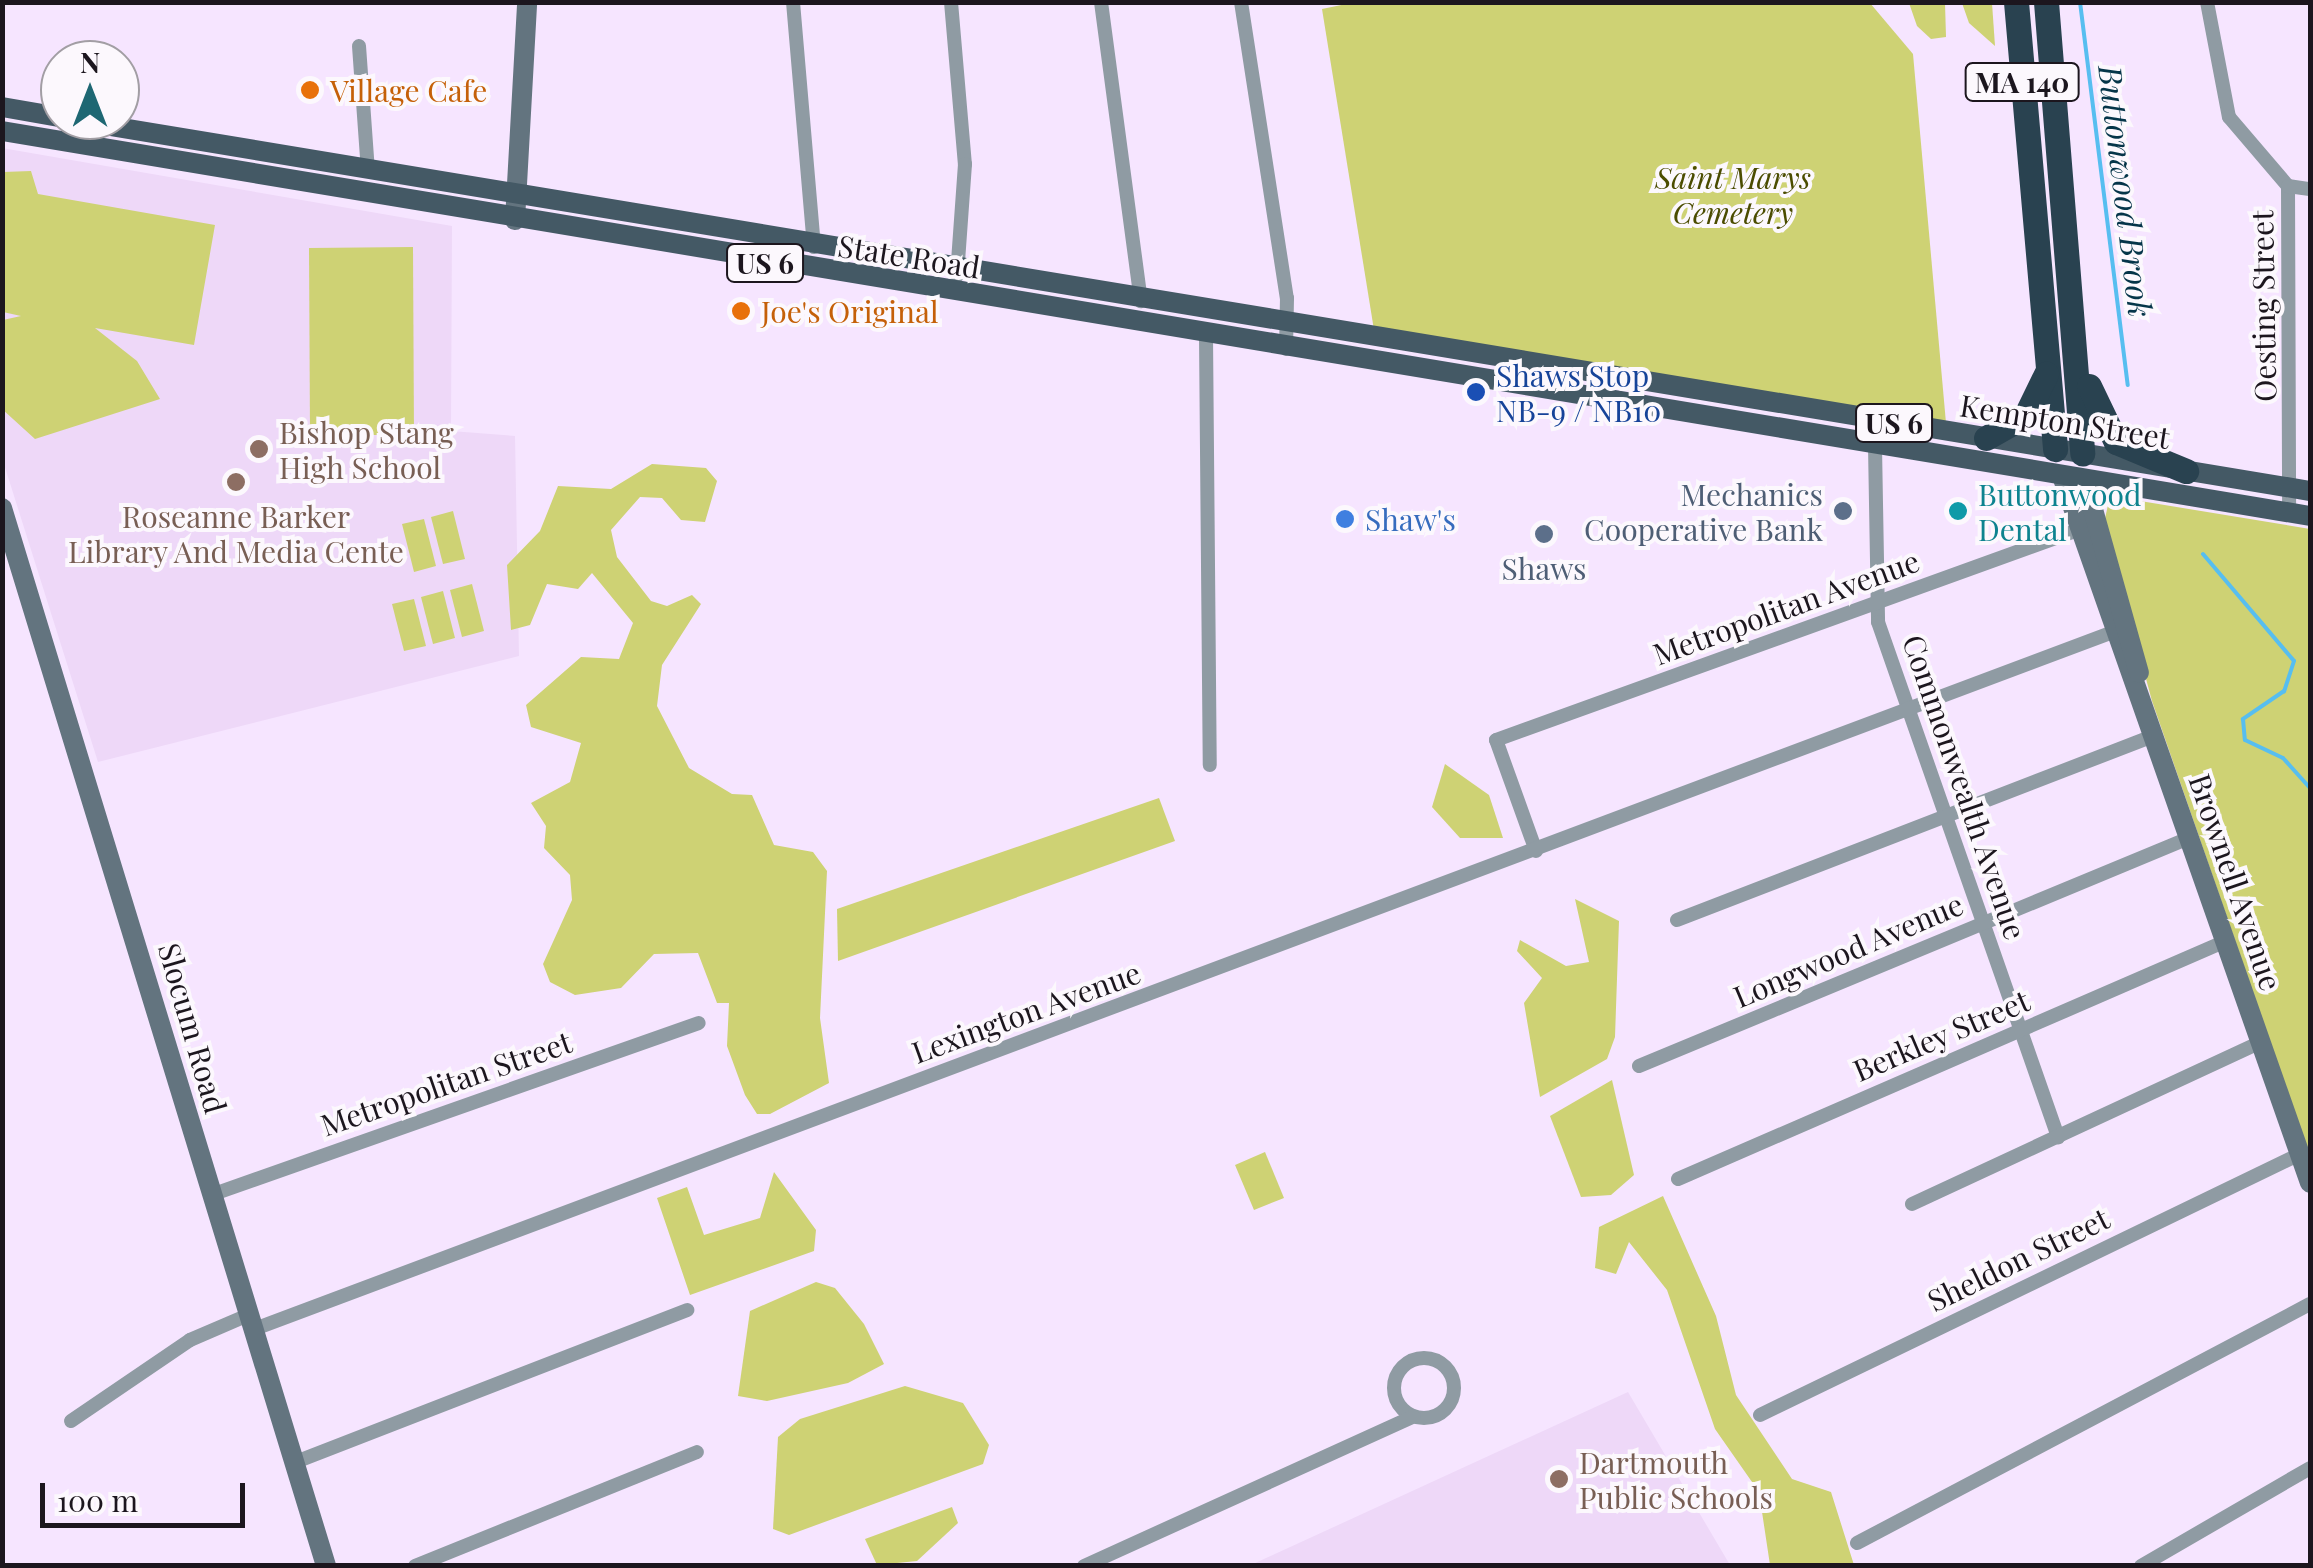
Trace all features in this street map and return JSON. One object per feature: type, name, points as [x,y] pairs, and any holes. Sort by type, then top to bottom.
[{"type":"highway","name":"MA 140","points":[[2016,2],[2046,374],[2056,449]]},
{"type":"highway","name":"MA 140","points":[[2046,2],[2082,454]]},
{"type":"highway","points":[[2065,230],[2094,413],[2116,442],[2186,471]]},
{"type":"highway","points":[[1986,438],[2026,415],[2046,374]]},
{"type":"main road","points":[[514,220],[527,2]]},
{"type":"main road","points":[[2,107],[40,114]]},
{"type":"main road","name":"State Road","points":[[2,131],[1629,406]]},
{"type":"main road","name":"State Road","points":[[140,131],[1632,382]]},
{"type":"main road","points":[[1629,406],[1632,382]]},
{"type":"main road","name":"Kempton Street","points":[[1632,382],[2302,489]]},
{"type":"main road","name":"Kempton Street","points":[[1629,406],[2300,514]]},
{"type":"main road","name":"Brownell Avenue","points":[[2056,449],[2062,476],[2086,527],[2122,629],[2153,736],[2310,1183]]},
{"type":"main road","name":"Brownell Avenue","points":[[2082,454],[2086,527]]},
{"type":"main road","name":"Slocum Road","points":[[2,508],[326,1566]]},
{"type":"street","points":[[793,2],[814,247]]},
{"type":"street","points":[[951,2],[965,164],[954,294]]},
{"type":"street","points":[[1102,2],[1140,301]]},
{"type":"street","points":[[1241,2],[1288,326],[1286,350]]},
{"type":"street","name":"Oesting Street","points":[[2207,2],[2230,117],[2248,150],[2288,186],[2300,514]]},
{"type":"street","points":[[359,46],[368,171]]},
{"type":"street","points":[[2288,186],[2310,189]]},
{"type":"street","points":[[1206,336],[1210,765]]},
{"type":"street","name":"Commonwealth Avenue","points":[[1875,446],[1878,604],[1909,710],[2058,1136]]},
{"type":"street","name":"Metropolitan Avenue","points":[[1536,850],[1496,740],[2086,527]]},
{"type":"street","name":"Lexington Avenue","points":[[72,1421],[190,1340],[250,1323],[1536,850],[2122,629]]},
{"type":"street","points":[[1676,920],[2153,736]]},
{"type":"street","name":"Longwood Avenue","points":[[1639,1066],[2189,838]]},
{"type":"street","name":"Berkley Street","points":[[1678,1179],[2226,941]]},
{"type":"street","name":"Metropolitan Street","points":[[211,1195],[700,1022]]},
{"type":"street","points":[[1912,1204],[2261,1042]]},
{"type":"street","name":"Sheldon Street","points":[[1760,1414],[2300,1154]]},
{"type":"street","points":[[1857,1544],[2310,1304]]},
{"type":"street","points":[[293,1462],[686,1310]]},
{"type":"street","points":[[1084,1566],[1450,1403],[1450,1374],[1436,1361],[1417,1359],[1396,1377],[1395,1396],[1414,1416]]},
{"type":"street","points":[[415,1566],[696,1452]]},
{"type":"street","points":[[2141,1566],[2310,1468]]},
{"type":"shaded area","name":"Bishop Stang High School","points":[[2,148],[452,226],[451,431],[515,436],[519,656],[98,762],[3,461]]},
{"type":"shaded area","name":"Dartmouth Public Schools","points":[[1628,1392],[1730,1565],[1251,1565]]},
{"type":"green space","name":"Saint Marys Cemetery","points":[[1356,2],[1870,3],[1913,54],[1946,423],[1374,330],[1322,9]]},
{"type":"green space","points":[[1909,3],[1945,3],[1946,37],[1931,39],[1917,26]]},
{"type":"green space","points":[[1962,3],[1992,3],[1995,46],[1969,23]]},
{"type":"green space","points":[[31,171],[38,194],[215,225],[194,345],[95,328],[137,361],[160,399],[35,439],[2,409],[3,320],[21,316],[3,312],[3,172]]},
{"type":"green space","points":[[413,247],[414,435],[310,435],[309,248]]},
{"type":"green space","points":[[652,464],[706,468],[717,481],[705,522],[681,520],[662,498],[640,497],[611,530],[617,557],[651,601],[667,606],[692,595],[701,604],[662,665],[657,706],[689,768],[732,794],[752,795],[774,845],[813,852],[827,871],[820,1018],[829,1083],[770,1114],[757,1114],[745,1095],[727,1046],[729,1003],[717,1003],[698,953],[654,954],[621,988],[575,995],[550,982],[543,964],[572,900],[570,875],[544,848],[546,826],[531,803],[570,782],[581,743],[531,727],[526,705],[581,657],[619,659],[633,623],[592,573],[578,589],[547,584],[530,625],[511,630],[507,565],[540,531],[558,486],[611,489]]},
{"type":"green space","points":[[2110,496],[2310,529],[2310,1157],[2152,701],[2104,523]]},
{"type":"green space","points":[[453,511],[465,559],[443,564],[431,517]]},
{"type":"green space","points":[[424,519],[436,566],[414,572],[402,524]]},
{"type":"green space","points":[[472,584],[484,631],[462,637],[450,590]]},
{"type":"green space","points":[[443,591],[455,638],[433,644],[421,597]]},
{"type":"green space","points":[[414,599],[426,646],[404,651],[392,604]]},
{"type":"green space","points":[[1445,764],[1489,795],[1503,838],[1460,838],[1432,807]]},
{"type":"green space","points":[[1159,798],[1175,841],[838,961],[837,909]]},
{"type":"green space","points":[[1575,899],[1619,921],[1615,1037],[1607,1059],[1540,1097],[1524,1003],[1542,978],[1517,951],[1520,940],[1566,966],[1589,962]]},
{"type":"green space","points":[[1612,1080],[1634,1175],[1611,1195],[1581,1197],[1550,1116]]},
{"type":"green space","points":[[1265,1152],[1284,1198],[1254,1210],[1235,1165]]},
{"type":"green space","points":[[774,1172],[816,1230],[814,1251],[690,1295],[657,1198],[687,1187],[704,1235],[760,1218]]},
{"type":"green space","points":[[1663,1196],[1716,1316],[1736,1395],[1792,1479],[1831,1492],[1854,1565],[1770,1565],[1759,1492],[1715,1429],[1667,1290],[1629,1242],[1616,1274],[1595,1268],[1599,1227]]},
{"type":"green space","points":[[816,1282],[835,1288],[864,1324],[884,1364],[848,1383],[767,1401],[738,1396],[750,1311]]},
{"type":"green space","points":[[905,1386],[963,1403],[989,1445],[983,1464],[789,1535],[773,1529],[778,1437],[800,1419]]},
{"type":"green space","points":[[952,1507],[958,1523],[917,1561],[877,1565],[865,1539]]},
{"type":"waterway","name":"Buttonwood Brook","points":[[2080,2],[2128,385]]},
{"type":"waterway","name":"Buttonwood Brook","points":[[2203,554],[2294,661],[2284,691],[2243,719],[2245,740],[2283,758],[2310,788]]},
{"type":"place","name":"Village Cafe","points":[[310,90]]},
{"type":"place","name":"Joe's Original","points":[[741,311]]},
{"type":"place","name":"Shaws Stop NB-9 / NB10","points":[[1476,392]]},
{"type":"place","name":"Bishop Stang High School","points":[[259,449]]},
{"type":"place","name":"Roseanne Barker Library And Media Cente","points":[[236,482]]},
{"type":"place","name":"Mechanics Cooperative Bank","points":[[1843,511]]},
{"type":"place","name":"Buttonwood Dental","points":[[1958,511]]},
{"type":"place","name":"Shaw's","points":[[1345,519]]},
{"type":"place","name":"Shaws","points":[[1544,534]]},
{"type":"place","name":"Dartmouth Public Schools","points":[[1559,1479]]}]
